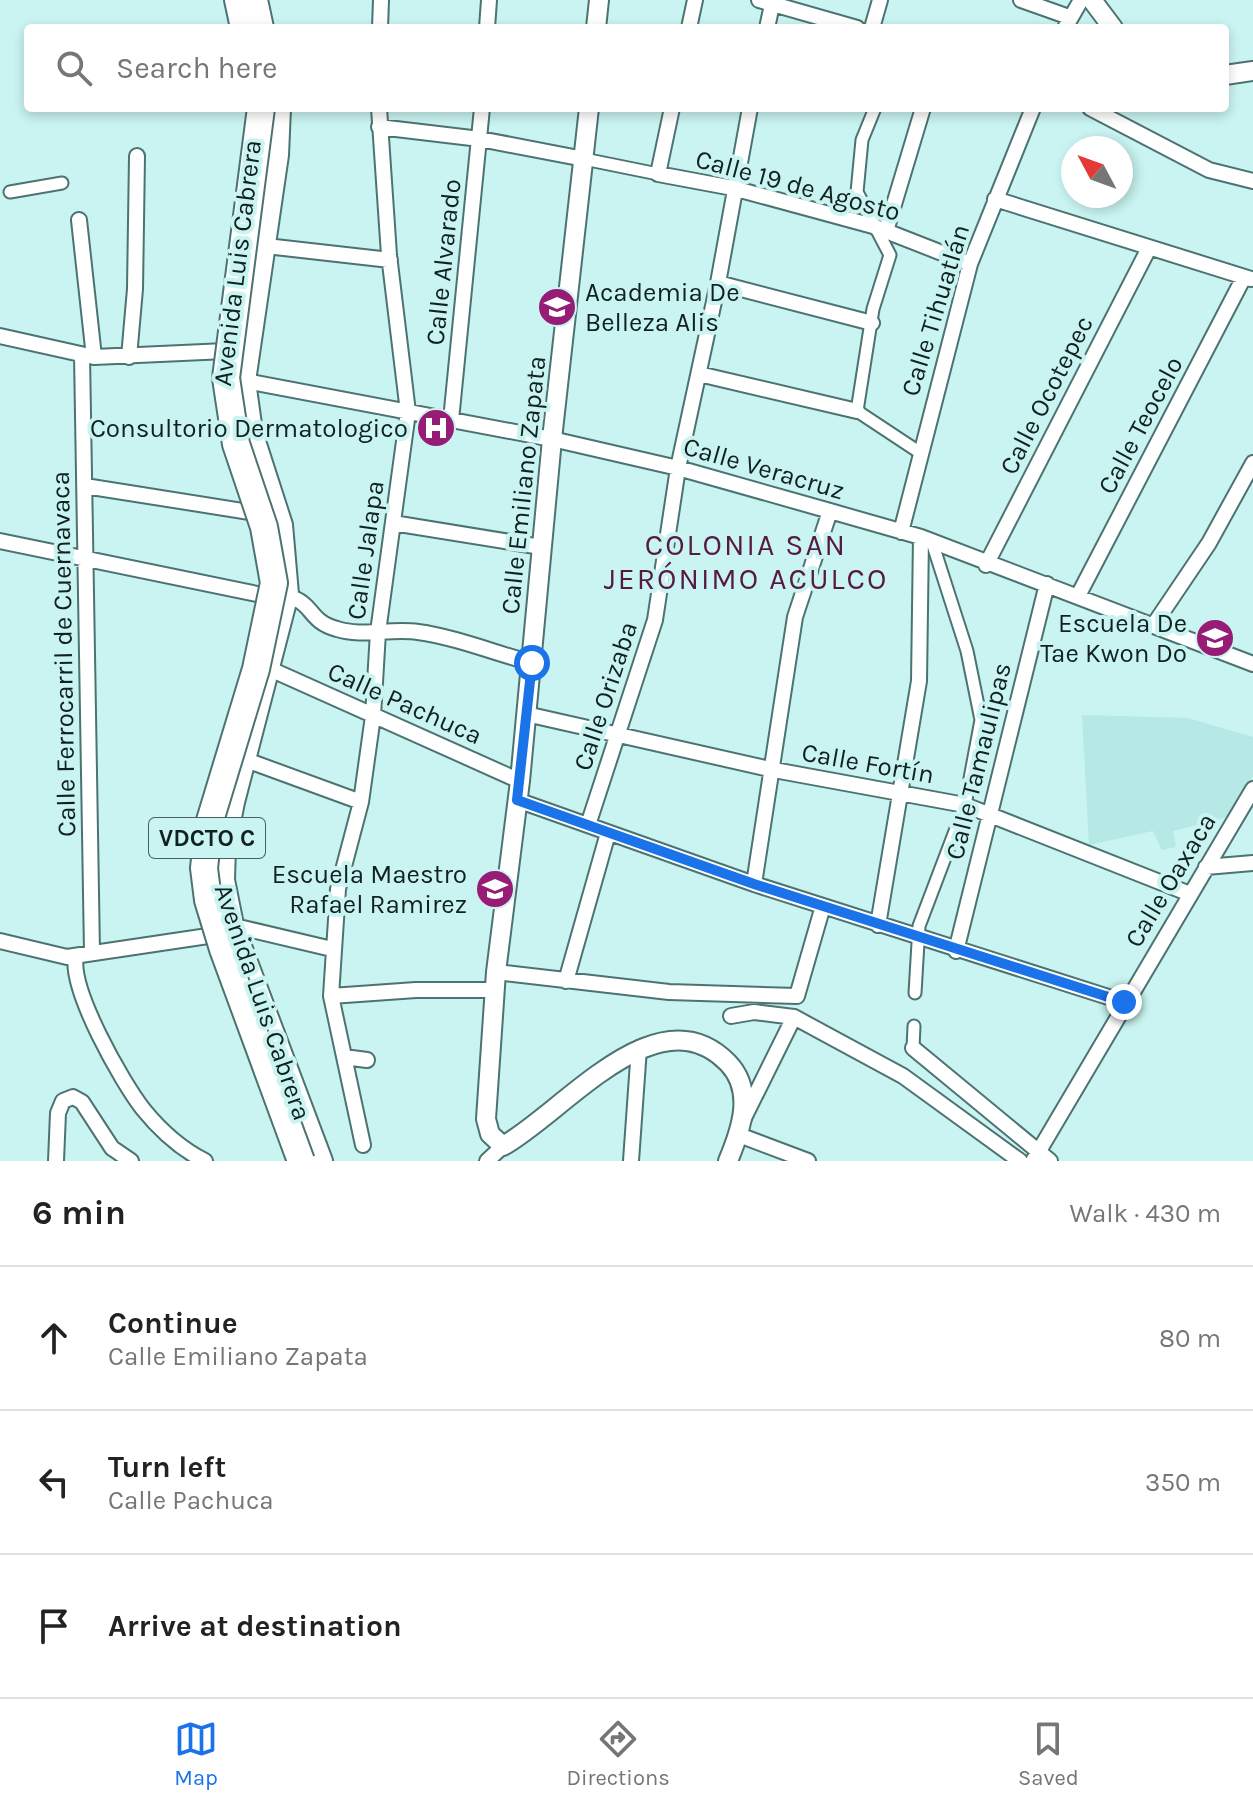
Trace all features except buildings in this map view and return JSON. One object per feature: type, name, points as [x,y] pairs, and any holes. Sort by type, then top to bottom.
[{"type":"highway","points":[[237,0],[242,24]]},
{"type":"highway","points":[[254,0],[262,24]]},
{"type":"highway","name":"VDCTO C","points":[[259,112],[226,378],[233,430],[264,527],[274,583],[256,669],[209,824],[204,868],[208,900],[223,949],[301,1161]]},
{"type":"highway","name":"VDCTO C","points":[[276,112],[246,334],[242,403],[248,440],[275,515],[285,588],[271,653],[226,807],[218,871],[223,914],[319,1161]]},
{"type":"main road","points":[[261,0],[263,24]]},
{"type":"main road","name":"Avenida Luis Cabrera","points":[[260,112],[226,351],[224,400],[237,458],[256,513],[266,570],[200,837],[194,891],[290,1161]]},
{"type":"main road","name":"Avenida Luis Cabrera","points":[[277,112],[278,155],[245,381],[257,450],[282,525],[288,594],[234,802],[225,847],[224,880],[233,925],[319,1161]]},
{"type":"main road","points":[[237,458],[251,459],[257,450]]},
{"type":"main road","points":[[245,479],[256,495],[270,563],[288,594]]},
{"type":"main road","points":[[212,794],[222,789],[234,802]]},
{"type":"street","points":[[380,24],[381,0]]},
{"type":"street","points":[[487,24],[489,0]]},
{"type":"street","points":[[596,24],[599,0]]},
{"type":"street","points":[[690,24],[695,0]]},
{"type":"street","points":[[873,24],[880,0]]},
{"type":"street","points":[[1021,0],[1067,22],[1081,0]]},
{"type":"street","points":[[1092,0],[1110,24]]},
{"type":"street","points":[[767,24],[768,1],[844,24]]},
{"type":"street","points":[[1229,74],[1253,71]]},
{"type":"street","name":"Calle Jalapa","points":[[363,1145],[331,996],[338,889],[361,802],[373,716],[378,632],[408,412],[390,260],[379,112]]},
{"type":"street","name":"Calle Alvarado","points":[[451,420],[482,112]]},
{"type":"street","name":"Calle Emiliano Zapata","points":[[503,1146],[490,1134],[486,1119],[495,981],[519,790],[552,439],[589,112]]},
{"type":"street","points":[[379,127],[480,139],[658,174],[671,112]]},
{"type":"street","name":"Calle Orizaba","points":[[588,825],[655,620],[678,468],[718,283],[749,112]]},
{"type":"street","points":[[857,411],[872,323],[890,255],[880,228],[857,192],[862,140],[873,112]]},
{"type":"street","points":[[880,228],[922,112]]},
{"type":"street","name":"Calle Tihuatlán","points":[[901,532],[919,452],[970,264],[1031,112]]},
{"type":"street","points":[[1098,112],[1209,170],[1253,181]]},
{"type":"street","points":[[129,357],[135,289],[137,156]]},
{"type":"street","name":"Calle 19 de Agosto","points":[[658,174],[733,188],[880,228],[970,264]]},
{"type":"street","points":[[10,192],[62,183]]},
{"type":"street","points":[[995,199],[1248,278]]},
{"type":"street","name":"Calle Ferrocarril de Cuernavaca","points":[[79,220],[88,356],[86,735],[92,952]]},
{"type":"street","points":[[266,246],[390,260]]},
{"type":"street","name":"Calle Ocotepec","points":[[986,565],[1149,248]]},
{"type":"street","name":"Calle Teocelo","points":[[1079,594],[1248,278]]},
{"type":"street","points":[[718,283],[872,323]]},
{"type":"street","points":[[0,336],[88,356],[129,357],[226,351]]},
{"type":"street","points":[[699,374],[857,411],[919,452]]},
{"type":"street","name":"Calle Veracruz","points":[[245,381],[552,439],[678,468],[926,539],[986,565],[1079,594],[1155,623],[1253,664]]},
{"type":"street","points":[[1155,623],[1209,543],[1253,463]]},
{"type":"street","points":[[85,486],[256,513]]},
{"type":"street","points":[[754,884],[774,770],[795,617],[830,511]]},
{"type":"street","points":[[393,523],[541,547]]},
{"type":"street","points":[[878,925],[919,681],[926,539]]},
{"type":"street","points":[[915,993],[919,926],[965,805],[981,720],[967,651],[926,539]]},
{"type":"street","points":[[0,541],[262,595],[288,594],[300,599],[321,621],[336,629],[417,632],[532,663]]},
{"type":"street","name":"Calle Tamaulipas","points":[[956,951],[1047,584]]},
{"type":"street","name":"Calle Pachuca","points":[[270,669],[373,716],[608,833],[956,951],[1124,1002]]},
{"type":"street","name":"Calle Fortín","points":[[526,714],[774,770],[965,805],[990,812],[1190,894]]},
{"type":"street","points":[[246,760],[361,802]]},
{"type":"street","name":"Calle Oaxaca","points":[[1036,1155],[1253,789]]},
{"type":"street","points":[[566,981],[608,833]]},
{"type":"street","points":[[1206,867],[1253,863]]},
{"type":"street","points":[[728,1161],[791,1016],[823,906]]},
{"type":"street","points":[[243,928],[332,949]]},
{"type":"street","points":[[0,941],[76,956],[208,936]]},
{"type":"street","points":[[76,956],[73,968],[83,995],[135,1097],[174,1141],[205,1161]]},
{"type":"street","points":[[331,996],[495,981],[566,981],[669,992],[797,996]]},
{"type":"street","points":[[731,1016],[754,1012],[791,1016],[903,1076],[1020,1161]]},
{"type":"street","points":[[914,1026],[913,1048],[1036,1155],[1050,1161]]},
{"type":"street","points":[[487,1161],[503,1146],[639,1048],[679,1039],[716,1051],[734,1070],[742,1093],[741,1128]]},
{"type":"street","points":[[631,1161],[639,1048]]},
{"type":"street","points":[[344,1057],[367,1060]]},
{"type":"street","points":[[56,1161],[58,1113],[63,1101],[73,1097],[82,1102],[112,1148],[131,1161]]},
{"type":"street","points":[[741,1128],[808,1161]]},
{"type":"shaded area","points":[[1082,715],[1188,718],[1253,737],[1253,776],[1227,817],[1173,831],[1176,847],[1162,850],[1153,831],[1089,845]]},
{"type":"place","name":"Academia De Belleza Alis","points":[[557,307]]},
{"type":"place","name":"Consultorio Dermatologico","points":[[436,428]]},
{"type":"place","name":"Escuela De Tae Kwon Do","points":[[1215,638]]},
{"type":"place","name":"Escuela Maestro Rafael Ramirez","points":[[495,889]]},
{"type":"district","name":"COLONIA SAN JERÓNIMO ACULCO","points":[[746,562]]},
{"type":"route","points":[[532,663],[517,800],[754,884],[956,951],[1124,1002]]}]
